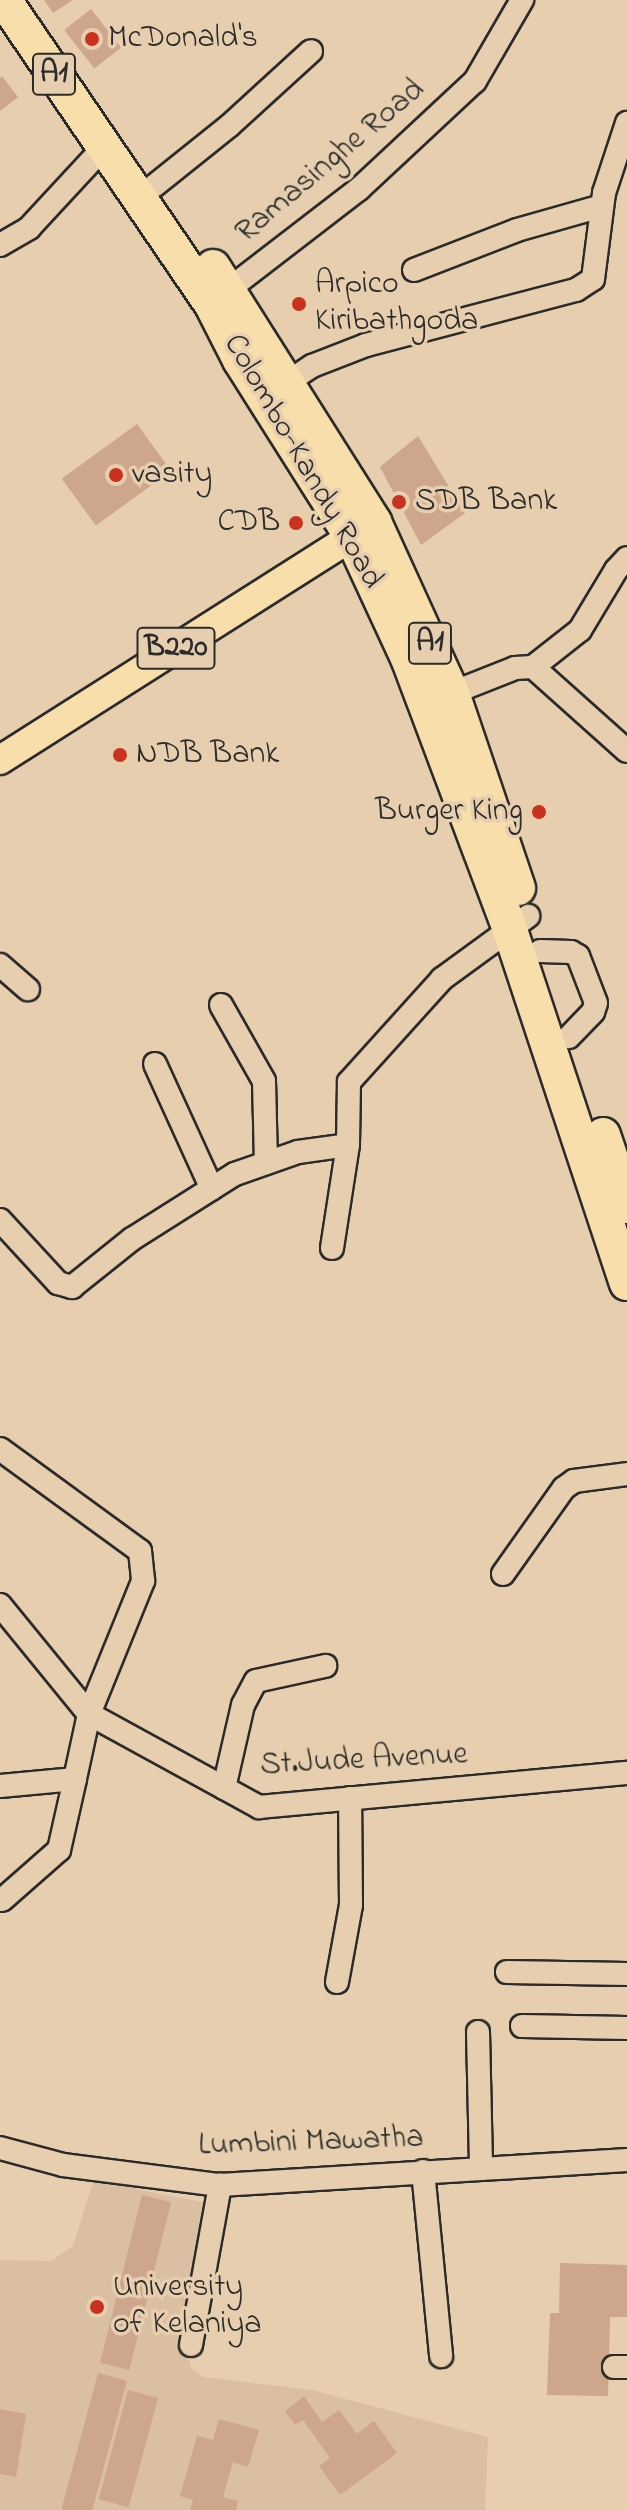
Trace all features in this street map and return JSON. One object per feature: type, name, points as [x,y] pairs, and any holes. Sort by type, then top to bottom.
[{"type":"highway","name":"Colombo-Kandy Road","points":[[4,0],[111,142],[154,186],[229,289],[288,382],[363,530],[452,693],[625,1271]]},
{"type":"highway","name":"Colombo-Kandy Road","points":[[26,0],[211,303],[240,360],[363,530],[408,658],[518,921],[540,951],[627,1206]]},
{"type":"main road","name":"B220","points":[[0,760],[363,530]]},
{"type":"street","name":"Ramasinghe Road","points":[[229,289],[359,189],[475,81],[522,0]]},
{"type":"street","points":[[154,186],[229,126],[311,51]]},
{"type":"street","points":[[288,382],[312,366],[366,345],[576,290],[593,279],[602,206],[627,123]]},
{"type":"street","points":[[0,245],[29,228],[111,142]]},
{"type":"street","points":[[414,270],[517,230],[602,206]]},
{"type":"street","points":[[452,693],[515,668],[533,667],[580,630],[616,570],[627,558]]},
{"type":"street","points":[[533,667],[627,751]]},
{"type":"street","points":[[332,1248],[348,1145],[349,1082],[442,979],[518,921]]},
{"type":"street","points":[[0,965],[28,989]]},
{"type":"street","points":[[221,1005],[264,1081],[266,1163]]},
{"type":"street","points":[[155,1064],[212,1189]]},
{"type":"street","points":[[0,1220],[58,1283],[72,1287],[132,1239],[235,1174],[298,1152],[348,1145]]},
{"type":"street","points":[[0,1449],[140,1551],[143,1581],[89,1714],[59,1850],[2,1900]]},
{"type":"street","points":[[503,1574],[564,1488],[574,1481],[627,1474]]},
{"type":"street","points":[[0,1605],[89,1714]]},
{"type":"street","points":[[224,1788],[243,1705],[256,1681],[325,1666]]},
{"type":"street","name":"St.Jude Avenue","points":[[89,1714],[259,1807],[627,1773]]},
{"type":"street","points":[[0,1786],[75,1779]]},
{"type":"street","points":[[337,1982],[351,1905],[350,1798]]},
{"type":"street","points":[[507,1972],[627,1974]]},
{"type":"street","points":[[522,2026],[627,2028]]},
{"type":"street","points":[[478,2032],[481,2169]]},
{"type":"street","name":"Lumbini Mawatha","points":[[0,2148],[63,2165],[220,2185],[627,2160]]},
{"type":"street","points":[[423,2171],[441,2356]]},
{"type":"street","points":[[191,2345],[220,2185]]},
{"type":"shaded area","name":"University of Kelaniya","points":[[94,2179],[128,2183],[140,2190],[213,2204],[187,2351],[191,2368],[204,2377],[312,2390],[488,2437],[485,2510],[0,2510],[0,2260],[51,2261],[73,2246]]},
{"type":"building","points":[[44,0],[73,0],[53,13]]},
{"type":"building","name":"McDonald's","points":[[91,9],[121,48],[94,69],[64,30]]},
{"type":"building","points":[[2,76],[18,97],[0,111],[0,78]]},
{"type":"building","name":"vasity","points":[[137,424],[171,471],[96,526],[62,479]]},
{"type":"building","points":[[418,436],[465,513],[421,545],[380,467]]},
{"type":"building","points":[[142,2195],[171,2202],[129,2370],[100,2363]]},
{"type":"building","points":[[560,2263],[627,2265],[627,2317],[610,2317],[608,2396],[547,2395],[550,2313],[559,2313]]},
{"type":"building","points":[[98,2373],[127,2381],[92,2510],[62,2509]]},
{"type":"building","points":[[128,2390],[158,2398],[129,2507],[99,2499]]},
{"type":"building","points":[[304,2396],[322,2422],[339,2410],[357,2434],[374,2421],[397,2453],[340,2495],[319,2466],[330,2458],[303,2420],[295,2425],[285,2411]]},
{"type":"building","points":[[0,2409],[26,2414],[16,2477],[0,2474]]},
{"type":"building","points":[[219,2419],[259,2430],[248,2467],[233,2462],[223,2497],[238,2501],[236,2510],[190,2510],[193,2500],[180,2496],[197,2436],[213,2440]]},
{"type":"place","name":"McDonald's","points":[[92,39]]},
{"type":"place","name":"Arpico Kiribathgoda","points":[[299,304]]},
{"type":"place","name":"vasity","points":[[116,475]]},
{"type":"place","name":"SDB Bank","points":[[399,502]]},
{"type":"place","name":"CDB","points":[[296,523]]},
{"type":"place","name":"NDB Bank","points":[[120,755]]},
{"type":"place","name":"Burger King","points":[[539,812]]},
{"type":"place","name":"University of Kelaniya","points":[[97,2307]]}]
